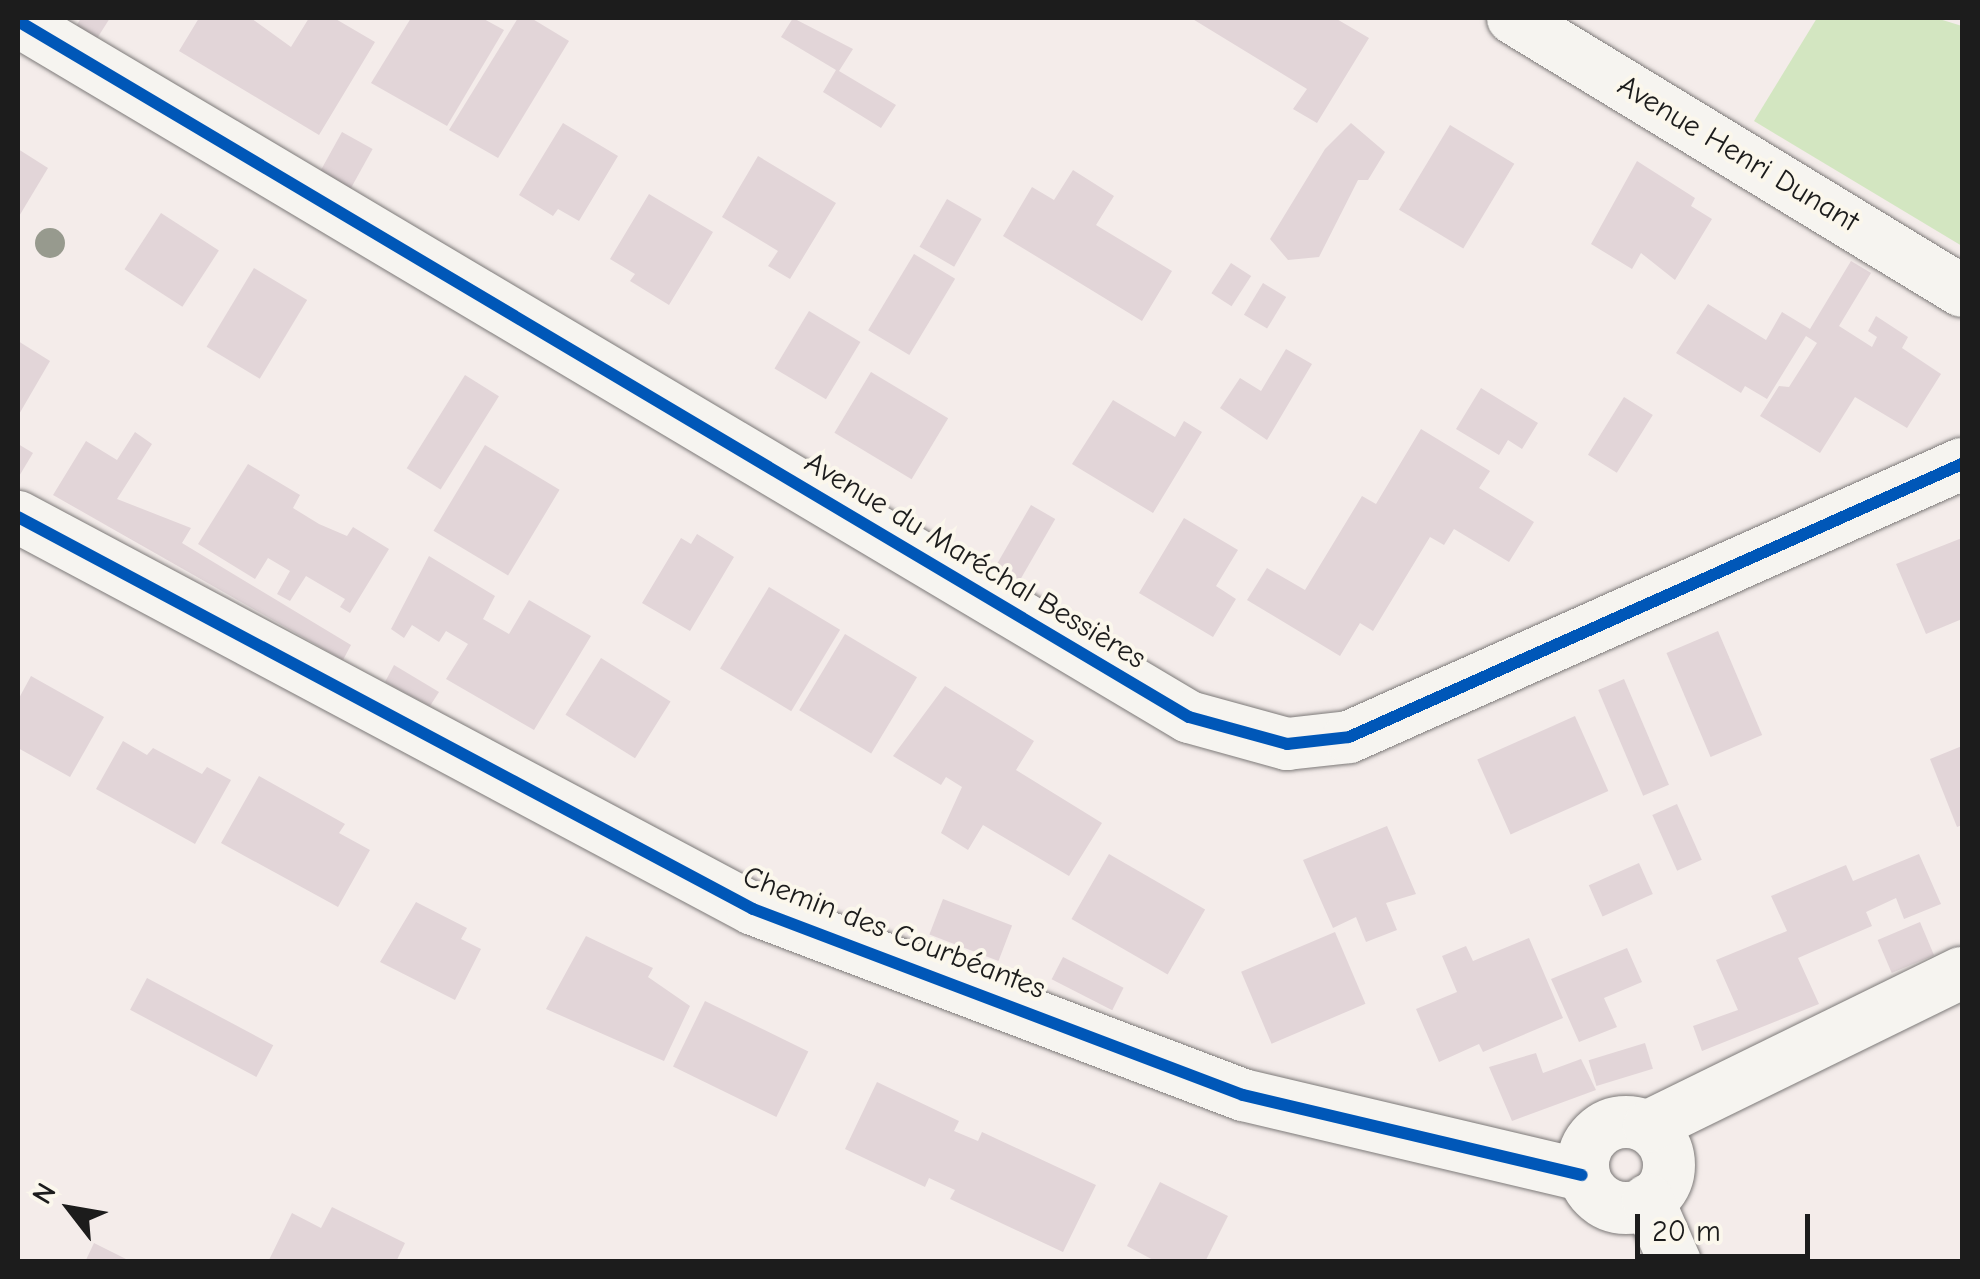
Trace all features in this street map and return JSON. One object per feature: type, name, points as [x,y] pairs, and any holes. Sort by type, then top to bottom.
[{"type":"street","name":"Avenue Henri Dunant","points":[[1513,18],[1962,291]]},
{"type":"street","name":"Avenue du Maréchal Bessières","points":[[18,21],[1189,717],[1287,744],[1349,736],[1962,464]]},
{"type":"street","name":"Chemin des Courbéantes","points":[[18,517],[754,910],[1243,1095],[1582,1176]]},
{"type":"street","points":[[1649,1126],[1670,1164],[1664,1188],[1636,1208],[1603,1203],[1582,1176],[1588,1142],[1615,1121],[1649,1126],[1962,974]]},
{"type":"street","points":[[1648,1200],[1675,1262]]},
{"type":"green space","points":[[1817,18],[1936,18],[1962,26],[1962,246],[1754,121]]},
{"type":"building","points":[[81,18],[110,18],[96,40],[75,28]]},
{"type":"building","points":[[199,18],[251,18],[291,47],[309,18],[334,18],[375,42],[319,135],[179,51]]},
{"type":"building","points":[[411,18],[482,18],[504,30],[447,126],[371,83]]},
{"type":"building","points":[[518,18],[531,18],[569,41],[498,158],[449,130]]},
{"type":"building","points":[[793,18],[853,49],[839,71],[896,105],[881,128],[823,92],[836,70],[781,37]]},
{"type":"building","points":[[1191,18],[1335,18],[1369,38],[1317,123],[1293,109],[1307,89]]},
{"type":"building","points":[[563,123],[618,156],[579,221],[558,209],[553,216],[519,195]]},
{"type":"building","points":[[1351,123],[1385,152],[1368,180],[1358,180],[1319,257],[1288,260],[1270,239],[1325,149]]},
{"type":"building","points":[[1450,125],[1514,164],[1463,248],[1399,210]]},
{"type":"building","points":[[342,132],[373,149],[349,191],[319,174]]},
{"type":"building","points":[[18,149],[48,168],[18,218]]},
{"type":"building","points":[[758,156],[836,203],[790,279],[768,266],[778,251],[722,217]]},
{"type":"building","points":[[1637,161],[1695,198],[1691,206],[1712,219],[1675,280],[1641,253],[1632,269],[1591,244]]},
{"type":"building","points":[[1073,170],[1114,196],[1096,225],[1172,271],[1142,321],[1003,236],[1032,187],[1054,200]]},
{"type":"building","points":[[649,194],[713,232],[669,305],[630,281],[635,274],[610,259]]},
{"type":"building","points":[[947,199],[982,219],[954,267],[920,247]]},
{"type":"building","points":[[161,213],[219,251],[182,307],[125,269]]},
{"type":"building","points":[[914,254],[955,279],[909,355],[868,330]]},
{"type":"building","points":[[1851,261],[1871,273],[1839,326],[1872,347],[1877,337],[1868,331],[1876,316],[1908,337],[1902,348],[1941,374],[1907,428],[1855,397],[1820,453],[1760,416],[1779,386],[1789,387],[1817,343],[1806,336],[1767,399],[1745,386],[1741,393],[1676,353],[1708,304],[1766,340],[1782,312],[1810,329]]},
{"type":"building","points":[[1231,263],[1251,276],[1232,306],[1211,293]]},
{"type":"building","points":[[254,268],[307,300],[260,379],[207,347]]},
{"type":"building","points":[[1263,283],[1286,297],[1267,329],[1244,315]]},
{"type":"building","points":[[809,311],[860,342],[826,399],[774,368]]},
{"type":"building","points":[[18,341],[50,361],[18,416]]},
{"type":"building","points":[[1286,349],[1312,364],[1267,440],[1220,408],[1240,378],[1261,391]]},
{"type":"building","points":[[871,372],[948,418],[912,479],[834,433]]},
{"type":"building","points":[[465,375],[499,396],[441,489],[407,468]]},
{"type":"building","points":[[1481,388],[1538,423],[1522,449],[1508,440],[1499,455],[1456,429]]},
{"type":"building","points":[[1624,397],[1653,415],[1617,473],[1588,455]]},
{"type":"building","points":[[1113,400],[1175,437],[1184,421],[1202,432],[1153,513],[1072,464]]},
{"type":"building","points":[[1421,429],[1490,471],[1479,488],[1534,522],[1509,562],[1454,529],[1444,545],[1430,537],[1373,631],[1360,623],[1340,656],[1247,600],[1267,568],[1305,590],[1362,496],[1376,504]]},
{"type":"building","points":[[135,432],[152,444],[117,499],[191,528],[182,543],[351,645],[343,660],[53,495],[86,441],[117,460]]},
{"type":"building","points":[[18,444],[33,453],[18,478]]},
{"type":"building","points":[[485,445],[560,490],[508,576],[433,531]]},
{"type":"building","points":[[248,464],[300,495],[293,508],[319,524],[347,536],[353,527],[389,549],[350,613],[340,607],[345,599],[306,576],[290,601],[277,594],[290,571],[268,558],[255,579],[198,544]]},
{"type":"building","points":[[1031,505],[1055,519],[1012,593],[988,579]]},
{"type":"building","points":[[1184,518],[1238,550],[1216,586],[1236,599],[1213,637],[1139,593]]},
{"type":"building","points":[[697,534],[734,557],[690,631],[642,603],[681,538],[691,544]]},
{"type":"building","points":[[1962,538],[1962,619],[1926,634],[1896,564]]},
{"type":"building","points":[[429,556],[495,596],[483,619],[509,634],[529,600],[591,636],[534,730],[446,679],[468,644],[446,631],[439,642],[412,625],[404,638],[391,629]]},
{"type":"building","points":[[769,587],[840,630],[791,711],[720,668]]},
{"type":"building","points":[[1718,631],[1762,735],[1711,757],[1666,653]]},
{"type":"building","points":[[845,634],[917,677],[871,754],[799,710]]},
{"type":"building","points":[[601,658],[671,701],[635,758],[565,715]]},
{"type":"building","points":[[394,665],[439,692],[430,706],[385,682]]},
{"type":"building","points":[[31,676],[104,717],[70,777],[18,748],[18,700]]},
{"type":"building","points":[[1624,679],[1669,785],[1643,796],[1598,690]]},
{"type":"building","points":[[945,686],[1034,741],[1016,770],[1102,823],[1069,876],[983,825],[968,850],[941,833],[962,787],[946,777],[941,785],[893,756]]},
{"type":"building","points":[[1575,716],[1608,791],[1511,834],[1477,760]]},
{"type":"building","points":[[123,741],[147,755],[153,748],[202,774],[207,767],[231,780],[195,844],[96,789]]},
{"type":"building","points":[[1962,746],[1962,825],[1957,827],[1930,759]]},
{"type":"building","points":[[259,776],[345,824],[339,833],[370,850],[338,907],[221,843]]},
{"type":"building","points":[[1677,804],[1702,860],[1677,871],[1652,815]]},
{"type":"building","points":[[1387,826],[1416,894],[1386,903],[1397,930],[1366,942],[1356,917],[1333,928],[1303,860]]},
{"type":"building","points":[[1109,854],[1205,910],[1168,974],[1072,919]]},
{"type":"building","points":[[1919,854],[1941,904],[1904,919],[1896,898],[1866,912],[1872,926],[1798,958],[1819,1004],[1702,1051],[1693,1026],[1738,1010],[1716,960],[1787,931],[1771,896],[1846,865],[1853,881]]},
{"type":"building","points":[[1639,863],[1653,894],[1603,916],[1589,885]]},
{"type":"building","points":[[943,899],[1012,926],[998,961],[929,934]]},
{"type":"building","points":[[416,902],[467,928],[461,939],[481,949],[455,1000],[380,962]]},
{"type":"building","points":[[1920,922],[1934,955],[1892,973],[1878,940]]},
{"type":"building","points":[[1335,932],[1365,1004],[1272,1044],[1241,972]]},
{"type":"building","points":[[586,936],[653,968],[648,977],[690,1006],[664,1061],[546,1009]]},
{"type":"building","points":[[1529,938],[1563,1018],[1483,1052],[1479,1044],[1439,1062],[1416,1009],[1457,992],[1442,956],[1466,946],[1473,961]]},
{"type":"building","points":[[1627,948],[1642,982],[1604,998],[1617,1027],[1579,1042],[1551,979]]},
{"type":"building","points":[[1063,957],[1124,988],[1112,1010],[1052,979]]},
{"type":"building","points":[[147,978],[273,1045],[256,1077],[130,1010]]},
{"type":"building","points":[[705,1001],[808,1051],[776,1117],[673,1067]]},
{"type":"building","points":[[1645,1043],[1653,1069],[1596,1086],[1589,1060]]},
{"type":"building","points":[[1536,1053],[1543,1073],[1581,1059],[1596,1090],[1512,1121],[1489,1067]]},
{"type":"building","points":[[877,1082],[959,1121],[954,1131],[978,1141],[982,1132],[1096,1185],[1063,1252],[950,1199],[955,1190],[929,1178],[925,1187],[845,1149]]},
{"type":"building","points":[[1160,1182],[1228,1216],[1205,1262],[1157,1262],[1127,1246]]},
{"type":"building","points":[[332,1207],[405,1243],[396,1262],[268,1262],[292,1213],[321,1228]]},
{"type":"building","points":[[94,1243],[132,1262],[85,1262]]},
{"type":"cycle path","points":[[18,21],[1189,717],[1287,744],[1349,737],[1962,464]]},
{"type":"cycle path","points":[[18,517],[753,909],[1243,1095],[1582,1175]]}]
